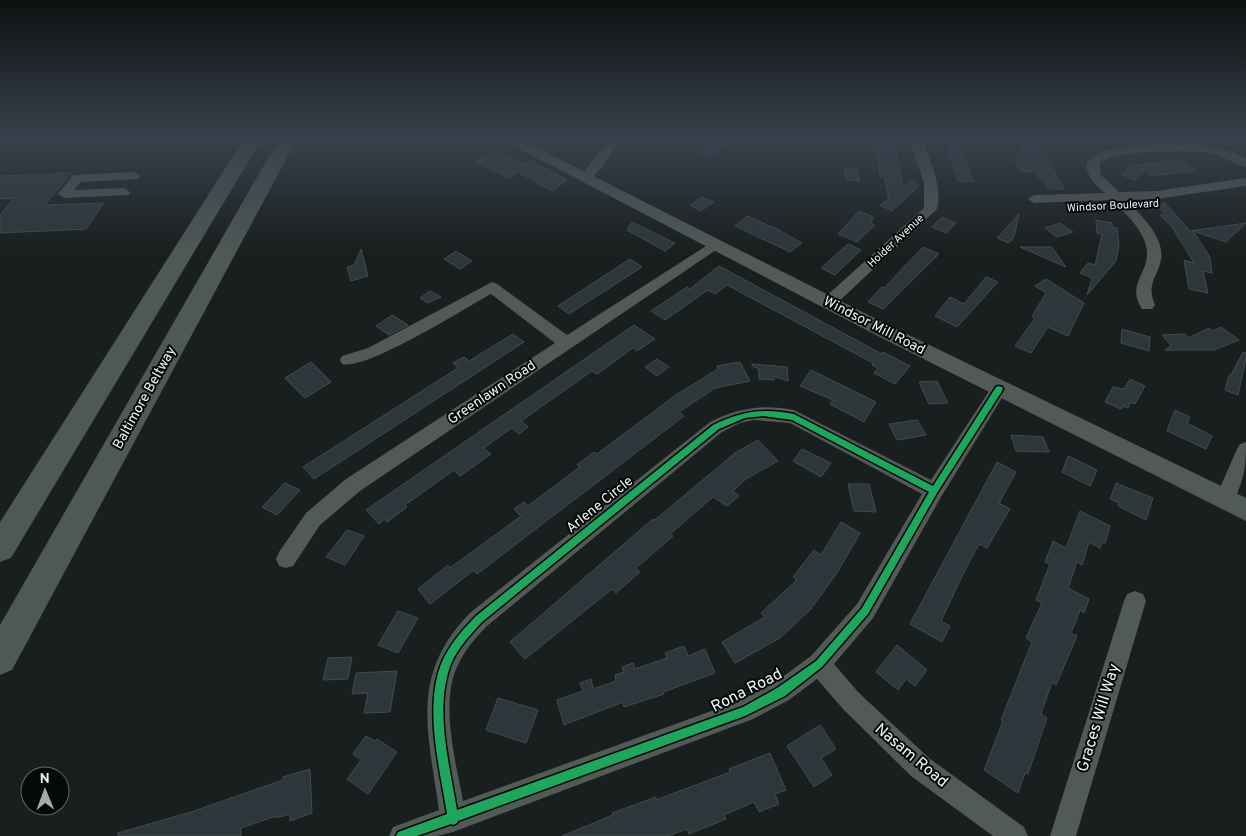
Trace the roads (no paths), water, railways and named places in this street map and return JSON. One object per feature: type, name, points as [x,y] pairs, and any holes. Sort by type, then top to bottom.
[{"type":"highway","points":[[0,548],[230,176]]},
{"type":"highway","name":"Baltimore Beltway","points":[[0,658],[267,176]]},
{"type":"main road","name":"Windsor Mill Road","points":[[586,177],[828,303],[1246,510]]},
{"type":"street","points":[[124,192],[64,194],[77,178],[134,176]]},
{"type":"street","name":"Holder Avenue","points":[[828,303],[930,208],[932,204],[932,188],[928,176]]},
{"type":"street","points":[[1095,176],[1141,225],[1153,244],[1152,263],[1142,286],[1142,296],[1147,305]]},
{"type":"street","name":"Windsor Boulevard","points":[[1120,202],[1246,182]]},
{"type":"street","name":"Windsor Boulevard","points":[[1037,204],[1120,202],[1246,192]]},
{"type":"street","name":"Greenlawn Road","points":[[286,559],[313,519],[332,501],[714,245]]},
{"type":"street","points":[[348,360],[374,352],[492,287],[566,344]]},
{"type":"street","name":"Rona Road","points":[[402,836],[745,711],[781,692],[819,664],[866,611],[934,491],[999,389]]},
{"type":"street","name":"Arlene Circle","points":[[453,818],[439,718],[440,692],[443,673],[462,637],[479,619],[716,427],[733,418],[750,413],[777,413],[794,417],[934,491]]},
{"type":"street","points":[[1225,499],[1246,449]]},
{"type":"street","name":"Graces Will Way","points":[[1063,836],[1135,601]]},
{"type":"street","name":"Nasam Road","points":[[819,664],[851,701],[920,767],[1014,836]]}]
